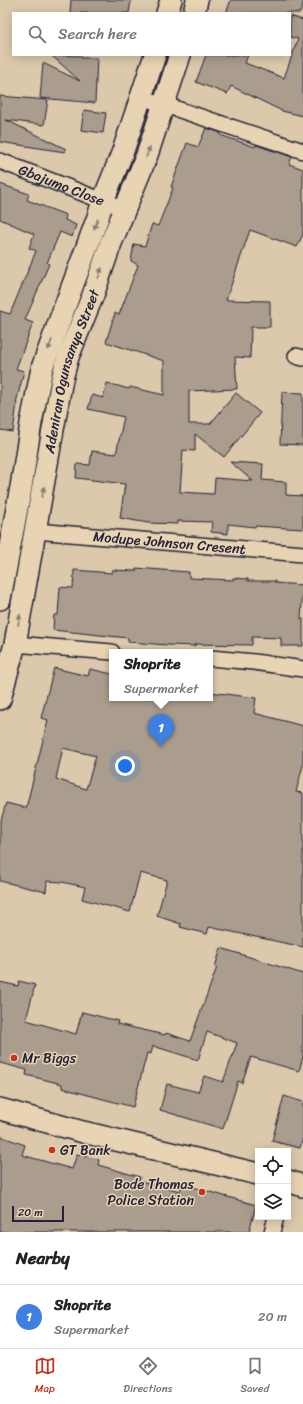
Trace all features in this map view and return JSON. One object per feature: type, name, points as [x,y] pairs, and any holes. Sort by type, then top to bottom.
[{"type":"main road","points":[[167,12],[171,0]]},
{"type":"main road","points":[[194,12],[197,0]]},
{"type":"main road","name":"Adeniran Ogunsanya Street","points":[[0,599],[42,368],[122,151],[155,56]]},
{"type":"main road","name":"Adeniran Ogunsanya Street","points":[[0,698],[15,644],[62,379],[68,357],[93,295],[110,243],[147,155],[180,56]]},
{"type":"main road","points":[[0,1109],[83,1132],[255,1173]]},
{"type":"main road","points":[[291,1182],[303,1186]]},
{"type":"street","points":[[141,97],[303,152]]},
{"type":"street","name":"Gbajumo Close","points":[[0,161],[124,208]]},
{"type":"street","name":"Modupe Johnson Cresent","points":[[36,531],[303,554]]},
{"type":"street","points":[[15,644],[109,652]]},
{"type":"street","points":[[213,658],[303,669]]},
{"type":"street","points":[[272,1232],[275,1220]]},
{"type":"building","points":[[71,0],[131,0],[129,12],[70,12]]},
{"type":"building","points":[[231,0],[303,0],[300,13],[226,12]]},
{"type":"building","points":[[291,16],[303,20],[303,116],[282,111],[231,86],[227,94],[196,82],[206,56],[248,56],[245,63],[284,78],[298,39],[291,37]]},
{"type":"building","points":[[52,56],[81,56],[81,58],[97,58],[95,103],[40,98],[43,63],[80,81]]},
{"type":"building","points":[[0,96],[48,100],[44,125],[6,120],[66,149],[65,152],[0,142]]},
{"type":"building","points":[[84,110],[106,113],[103,133],[81,130]]},
{"type":"building","points":[[206,128],[221,133],[220,135],[255,147],[256,145],[292,157],[289,164],[303,169],[303,234],[297,247],[250,230],[226,300],[270,301],[270,327],[251,327],[250,358],[235,357],[237,389],[189,391],[189,424],[210,424],[236,393],[260,413],[224,457],[195,434],[195,451],[183,450],[180,492],[214,494],[215,478],[253,481],[230,462],[263,464],[262,480],[286,482],[286,495],[303,496],[303,529],[228,524],[228,534],[211,532],[212,522],[178,521],[178,524],[148,523],[120,518],[125,484],[76,478],[77,464],[90,465],[92,451],[116,454],[124,417],[88,409],[92,395],[103,398],[107,383],[129,389],[130,387],[164,395],[164,361],[106,342],[115,313],[119,315],[138,265],[131,261],[134,244],[145,246],[152,224],[158,226],[173,188],[171,187],[187,143],[198,147]]},
{"type":"building","points":[[0,184],[29,194],[27,200],[66,215],[65,220],[76,225],[72,237],[60,232],[47,263],[49,264],[25,320],[33,323],[16,369],[24,371],[16,403],[13,432],[0,430],[0,311],[10,314],[36,251],[29,248],[34,234],[0,219]]},
{"type":"building","points":[[282,392],[303,393],[303,445],[280,444]]},
{"type":"building","points":[[136,568],[189,572],[189,578],[233,580],[233,578],[248,579],[248,581],[275,581],[275,583],[303,585],[301,619],[303,619],[303,646],[281,646],[281,638],[252,637],[252,645],[168,645],[128,642],[128,638],[53,630],[54,615],[58,615],[60,587],[73,588],[74,570],[112,573],[112,570],[136,571]]},
{"type":"building","points":[[54,668],[88,676],[90,669],[109,673],[109,701],[213,701],[213,692],[256,698],[254,713],[303,726],[303,765],[296,792],[303,793],[303,947],[209,927],[207,934],[180,927],[181,924],[157,916],[167,880],[140,873],[130,912],[82,899],[85,887],[62,882],[47,881],[46,892],[0,881],[0,824],[6,803],[26,808],[48,720],[41,718]],"holes":[[[63,748],[96,756],[86,789],[56,779]]]},
{"type":"building","points":[[221,948],[303,974],[303,1057],[299,1071],[251,1057],[242,1083],[238,1081],[223,1129],[160,1110],[167,1084],[198,1092],[204,1076],[223,1082],[237,1043],[207,1032],[198,1060],[153,1046],[151,1054],[147,1053],[133,1107],[62,1088],[62,1084],[26,1075],[27,1070],[0,1063],[0,982],[18,986],[19,981],[35,985],[26,1020],[76,1034],[82,1012],[118,1021],[117,1024],[165,1035],[166,1033],[190,1041],[217,967],[215,967]]},
{"type":"building","points":[[284,1096],[303,1102],[303,1137],[300,1148],[272,1141]]},
{"type":"building","points":[[0,1136],[25,1145],[22,1155],[72,1169],[77,1154],[99,1160],[98,1165],[140,1177],[139,1181],[180,1191],[182,1184],[255,1205],[249,1232],[0,1232]]},
{"type":"place","name":"Shoprite","points":[[161,747]]},
{"type":"place","name":"Mr Biggs","points":[[14,1058]]},
{"type":"place","name":"GT Bank","points":[[52,1150]]},
{"type":"place","name":"Bode Thomas Police Station","points":[[202,1192]]}]
